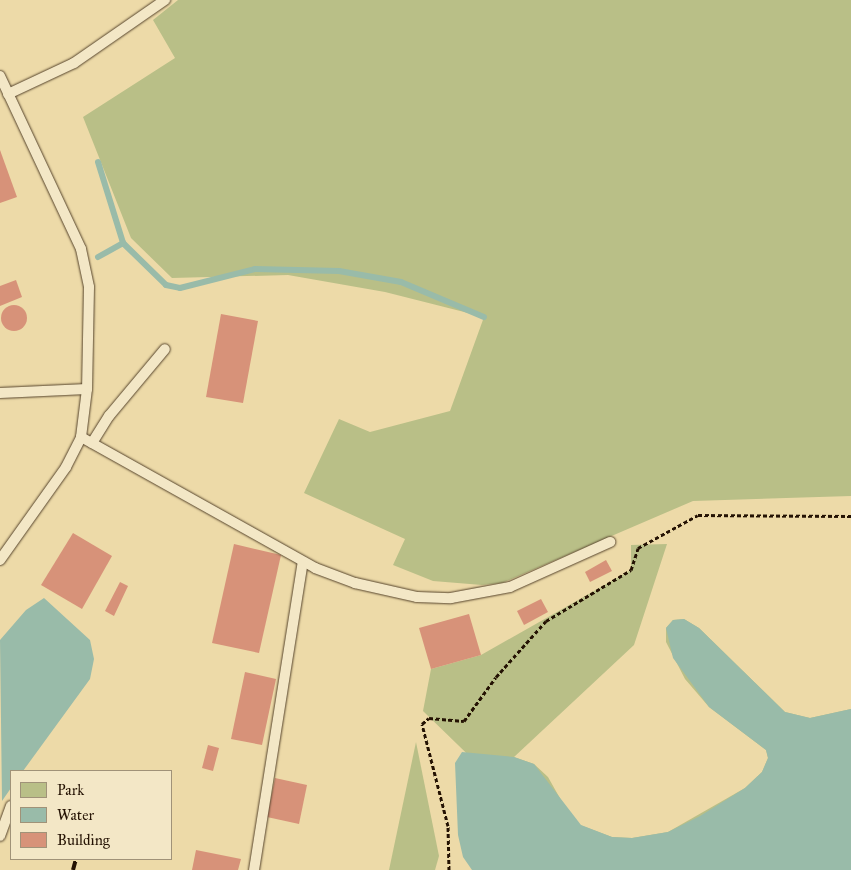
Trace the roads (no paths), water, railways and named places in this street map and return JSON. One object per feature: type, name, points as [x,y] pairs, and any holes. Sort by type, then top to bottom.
[{"type":"lane","points":[[8,94],[74,63],[165,0]]},
{"type":"lane","points":[[0,76],[74,230],[84,260],[89,287],[87,389],[81,437],[66,467],[0,560]]},
{"type":"lane","points":[[92,443],[109,416],[165,349]]},
{"type":"lane","points":[[0,393],[87,389]]},
{"type":"lane","points":[[81,437],[303,562],[370,587],[417,597],[451,598],[523,584],[610,542]]},
{"type":"lane","points":[[254,870],[303,562]]},
{"type":"lane","points":[[0,836],[10,809]]},
{"type":"water","points":[[44,598],[90,640],[94,659],[90,679],[24,770],[10,770],[10,789],[2,801],[0,640],[26,610]]},
{"type":"water","points":[[684,619],[699,628],[785,712],[810,718],[851,709],[851,870],[472,870],[463,857],[458,835],[455,763],[462,752],[514,757],[534,764],[581,825],[612,837],[632,838],[668,832],[700,816],[745,788],[762,772],[768,758],[766,750],[709,707],[673,658],[666,628],[673,620]]},
{"type":"waterway","points":[[98,162],[123,243],[166,285],[180,288],[255,269],[339,271],[401,282],[484,317]]},
{"type":"waterway","points":[[98,257],[123,243]]},
{"type":"railway","points":[[73,870],[76,860]]}]
